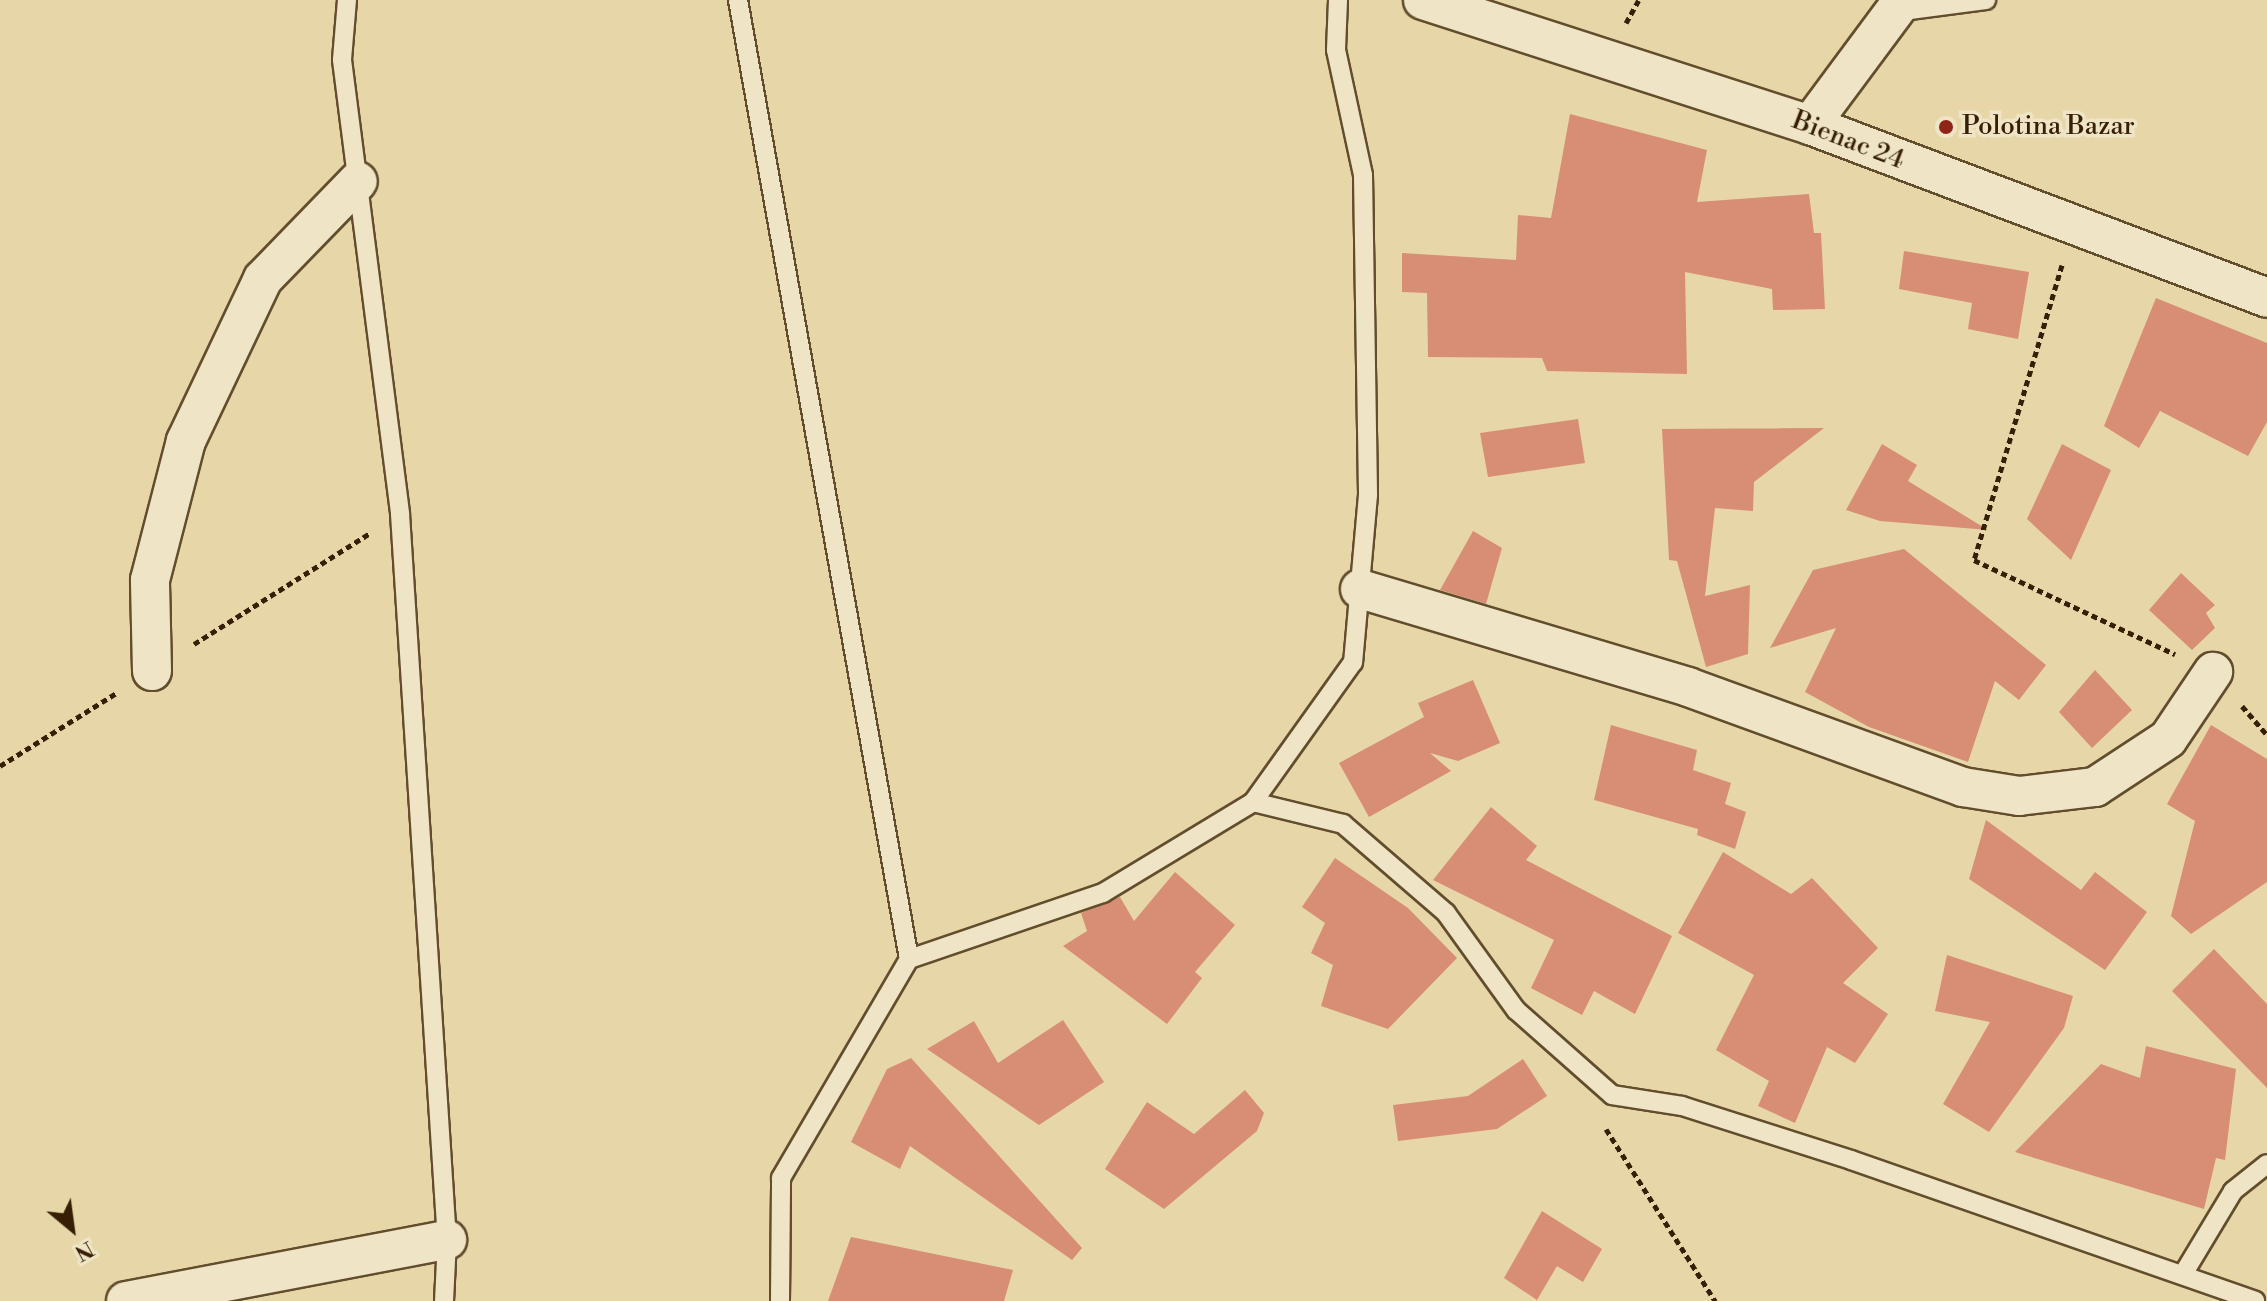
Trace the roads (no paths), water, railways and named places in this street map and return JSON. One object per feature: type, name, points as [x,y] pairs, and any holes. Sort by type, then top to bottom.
[{"type":"street","name":"Bienac 24","points":[[1423,0],[1810,125],[2073,229],[2267,298]]},
{"type":"street","points":[[1810,125],[1899,6]]},
{"type":"street","points":[[152,671],[150,580],[186,441],[263,279],[358,181]]},
{"type":"street","points":[[1360,589],[1688,687],[1963,787],[2019,796],[2095,787],[2168,739],[2213,672]]},
{"type":"street","points":[[126,1301],[447,1240]]},
{"type":"lane","points":[[347,0],[342,60],[400,514],[447,1240],[444,1301]]},
{"type":"lane","points":[[738,0],[909,959],[781,1178],[780,1301]]},
{"type":"lane","points":[[909,959],[1103,893],[1253,802],[1353,662],[1368,495],[1363,175],[1336,50],[1338,0]]},
{"type":"lane","points":[[1899,6],[1986,0]]},
{"type":"lane","points":[[1253,802],[1343,824],[1446,913],[1516,1010],[1612,1095],[1682,1106],[2185,1271],[2255,1301]]},
{"type":"lane","points":[[2185,1271],[2233,1191],[2267,1164]]},
{"type":"place","name":"Polotina Bazar","points":[[1946,127]]}]
